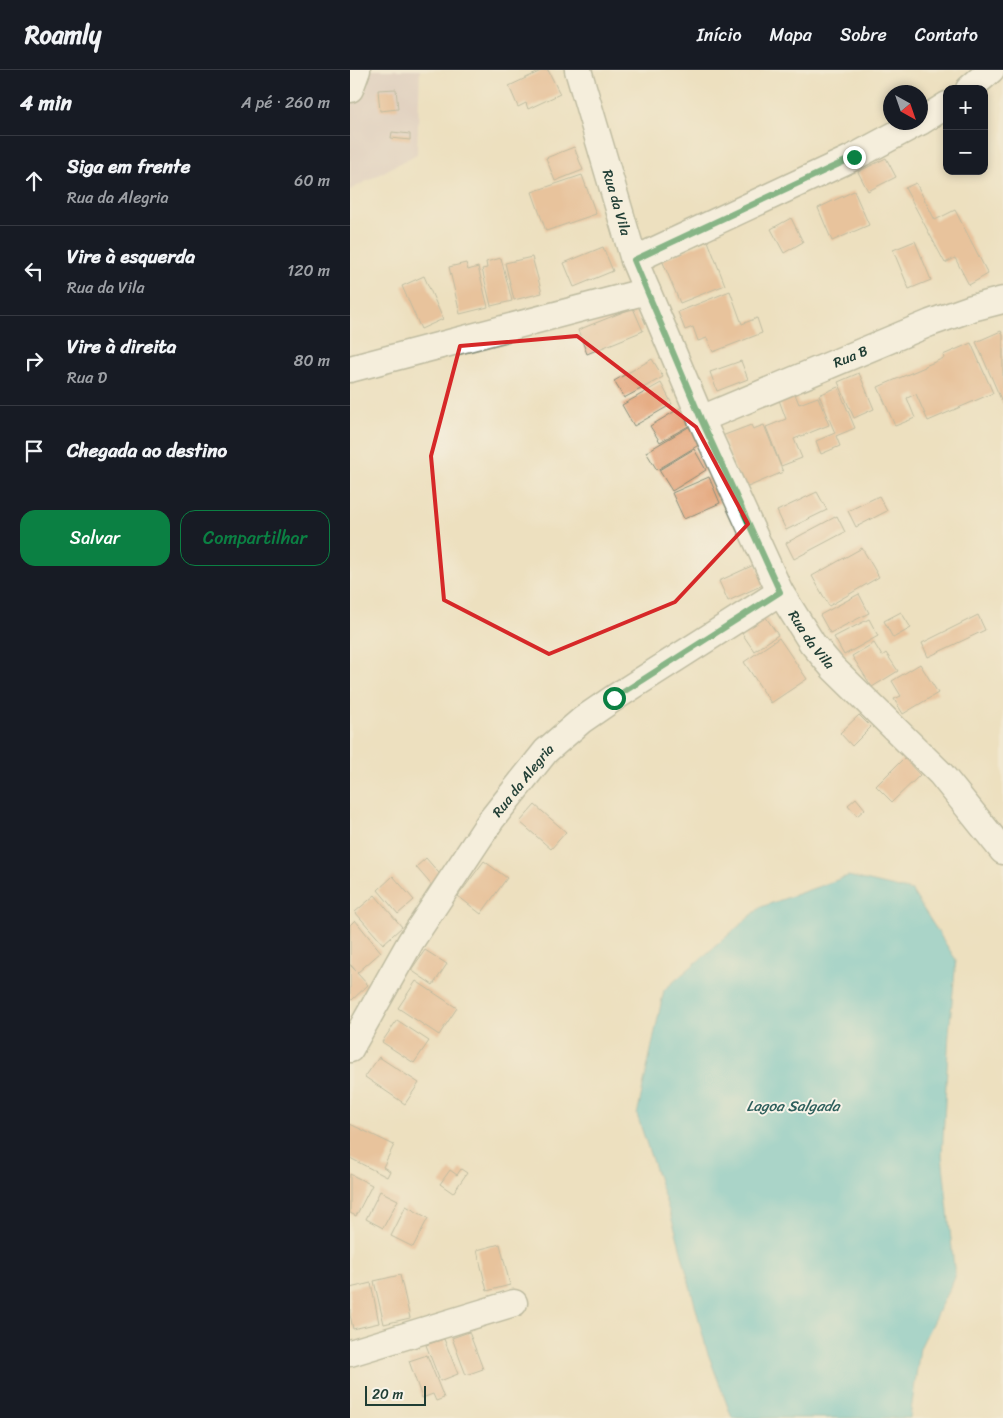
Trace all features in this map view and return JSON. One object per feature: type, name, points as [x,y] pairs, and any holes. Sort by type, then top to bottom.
[{"type":"street","points":[[350,88],[357,70]]},
{"type":"street","name":"Rua da Vila","points":[[578,70],[634,260],[701,419],[780,592],[812,643],[833,668],[941,774],[1003,851]]},
{"type":"street","points":[[973,85],[991,70]]},
{"type":"street","points":[[928,117],[943,108]]},
{"type":"street","points":[[634,260],[854,157],[905,130]]},
{"type":"street","points":[[350,369],[647,291]]},
{"type":"street","name":"Rua B","points":[[701,419],[930,323],[972,308],[1003,300]]},
{"type":"street","name":"Rua da Alegria","points":[[350,1049],[411,941],[491,820],[546,751],[582,720],[614,698],[780,592]]},
{"type":"street","points":[[350,1353],[514,1303]]},
{"type":"highlighted area","points":[[577,336],[696,427],[748,524],[675,602],[549,654],[444,600],[431,456],[460,346]]},
{"type":"shaded area","points":[[350,70],[420,70],[417,154],[350,190]]},
{"type":"water","name":"Lagoa Salgada","points":[[848,876],[912,891],[956,960],[949,1033],[942,1155],[955,1277],[920,1348],[910,1418],[732,1418],[707,1351],[676,1232],[637,1115],[664,990],[761,907]]},
{"type":"building","points":[[543,70],[548,70],[560,94],[528,109],[526,103],[518,107],[509,86]]},
{"type":"building","points":[[396,89],[398,109],[380,111],[378,90]]},
{"type":"building","points":[[392,132],[410,134],[410,140],[391,138]]},
{"type":"building","points":[[574,147],[583,170],[555,181],[546,158]]},
{"type":"building","points":[[886,158],[896,177],[868,191],[858,172]]},
{"type":"building","points":[[582,175],[596,214],[546,231],[532,192]]},
{"type":"building","points":[[916,183],[935,220],[955,210],[988,274],[969,285],[955,258],[945,263],[905,188]]},
{"type":"building","points":[[854,191],[869,225],[832,241],[818,208]]},
{"type":"building","points":[[791,218],[803,242],[784,253],[771,229]]},
{"type":"building","points":[[708,241],[725,285],[680,303],[662,260]]},
{"type":"building","points":[[915,241],[931,280],[909,289],[893,250]]},
{"type":"building","points":[[603,247],[613,271],[574,287],[564,263]]},
{"type":"building","points":[[532,257],[542,293],[514,300],[505,263]]},
{"type":"building","points":[[501,258],[512,301],[491,306],[482,269],[487,268],[486,262]]},
{"type":"building","points":[[466,263],[468,270],[478,267],[488,307],[460,314],[449,267]]},
{"type":"building","points":[[424,276],[443,319],[421,329],[402,286]]},
{"type":"building","points":[[730,291],[742,324],[757,318],[762,333],[713,352],[707,338],[698,341],[693,327],[685,330],[678,312]]},
{"type":"building","points":[[633,308],[643,331],[587,354],[578,330]]},
{"type":"building","points":[[1001,331],[1003,335],[1003,404],[976,342]]},
{"type":"building","points":[[971,343],[993,393],[928,421],[916,394],[907,398],[915,418],[895,426],[878,387],[925,367],[944,358],[943,355]]},
{"type":"building","points":[[652,359],[663,377],[624,398],[614,381]]},
{"type":"building","points":[[741,361],[748,379],[717,391],[710,372]]},
{"type":"building","points":[[859,373],[874,409],[854,418],[838,382]]},
{"type":"building","points":[[661,383],[672,404],[634,426],[622,405]]},
{"type":"building","points":[[838,387],[855,428],[836,436],[840,446],[821,454],[816,441],[835,433],[819,395]]},
{"type":"building","points":[[795,394],[799,404],[818,397],[829,425],[794,439],[802,458],[781,466],[766,427],[786,419],[779,400]]},
{"type":"building","points":[[682,407],[692,424],[660,442],[650,426]]},
{"type":"building","points":[[692,425],[702,443],[657,470],[646,452]]},
{"type":"building","points":[[751,425],[753,429],[764,425],[783,472],[743,489],[722,436]]},
{"type":"building","points":[[694,449],[706,470],[672,491],[659,470]]},
{"type":"building","points":[[709,477],[720,503],[684,519],[672,493]]},
{"type":"building","points":[[817,492],[827,510],[786,530],[777,511]]},
{"type":"building","points":[[879,496],[887,511],[856,527],[848,511]]},
{"type":"building","points":[[837,516],[845,532],[794,559],[786,543]]},
{"type":"building","points":[[862,548],[879,577],[829,606],[812,576]]},
{"type":"building","points":[[756,564],[765,584],[728,601],[719,581]]},
{"type":"building","points":[[859,594],[869,613],[830,633],[820,615]]},
{"type":"building","points":[[761,610],[778,635],[754,651],[737,626]]},
{"type":"building","points":[[901,612],[911,628],[893,638],[884,621]]},
{"type":"building","points":[[978,615],[985,630],[928,657],[922,643]]},
{"type":"building","points":[[869,619],[878,636],[844,655],[834,637]]},
{"type":"building","points":[[779,638],[807,679],[771,703],[744,662]]},
{"type":"building","points":[[874,643],[882,656],[886,653],[898,671],[872,687],[852,656]]},
{"type":"building","points":[[920,664],[938,693],[903,714],[894,699],[901,696],[892,681]]},
{"type":"building","points":[[859,715],[871,727],[852,746],[840,733]]},
{"type":"building","points":[[904,758],[920,775],[892,802],[876,786]]},
{"type":"building","points":[[856,798],[865,809],[857,816],[848,805]]},
{"type":"building","points":[[535,805],[566,832],[551,849],[520,822]]},
{"type":"building","points":[[426,858],[444,879],[434,888],[416,867]]},
{"type":"building","points":[[484,861],[507,878],[481,914],[458,896]]},
{"type":"building","points":[[393,876],[414,900],[398,914],[378,890]]},
{"type":"building","points":[[375,895],[402,927],[383,944],[355,912]]},
{"type":"building","points":[[355,920],[381,952],[357,973],[368,985],[352,1000],[350,999],[350,965],[356,971],[350,964],[350,925]]},
{"type":"building","points":[[425,950],[447,964],[433,985],[411,970]]},
{"type":"building","points":[[416,981],[457,1008],[439,1035],[398,1008]]},
{"type":"building","points":[[397,1020],[429,1041],[414,1063],[382,1042]]},
{"type":"building","points":[[379,1057],[419,1083],[405,1104],[365,1077]]},
{"type":"building","points":[[350,1124],[394,1145],[383,1167],[390,1171],[387,1177],[350,1158]]},
{"type":"building","points":[[461,1169],[467,1173],[453,1193],[440,1184],[450,1170],[457,1175]]},
{"type":"building","points":[[350,1174],[372,1185],[356,1216],[350,1213]]},
{"type":"building","points":[[380,1191],[398,1200],[383,1228],[366,1219]]},
{"type":"building","points":[[406,1206],[428,1218],[413,1247],[391,1236]]},
{"type":"building","points":[[500,1244],[510,1285],[487,1291],[477,1250]]},
{"type":"building","points":[[400,1275],[410,1318],[384,1324],[374,1281]]},
{"type":"building","points":[[371,1283],[379,1323],[353,1329],[350,1315],[350,1288]]},
{"type":"building","points":[[469,1332],[483,1369],[466,1375],[452,1338]]},
{"type":"building","points":[[444,1339],[458,1374],[440,1381],[426,1345]]},
{"type":"building","points":[[427,1355],[444,1398],[436,1401],[433,1394],[422,1398],[409,1361]]},
{"type":"route","points":[[614,698],[780,592],[701,419],[634,260],[854,157]]}]
